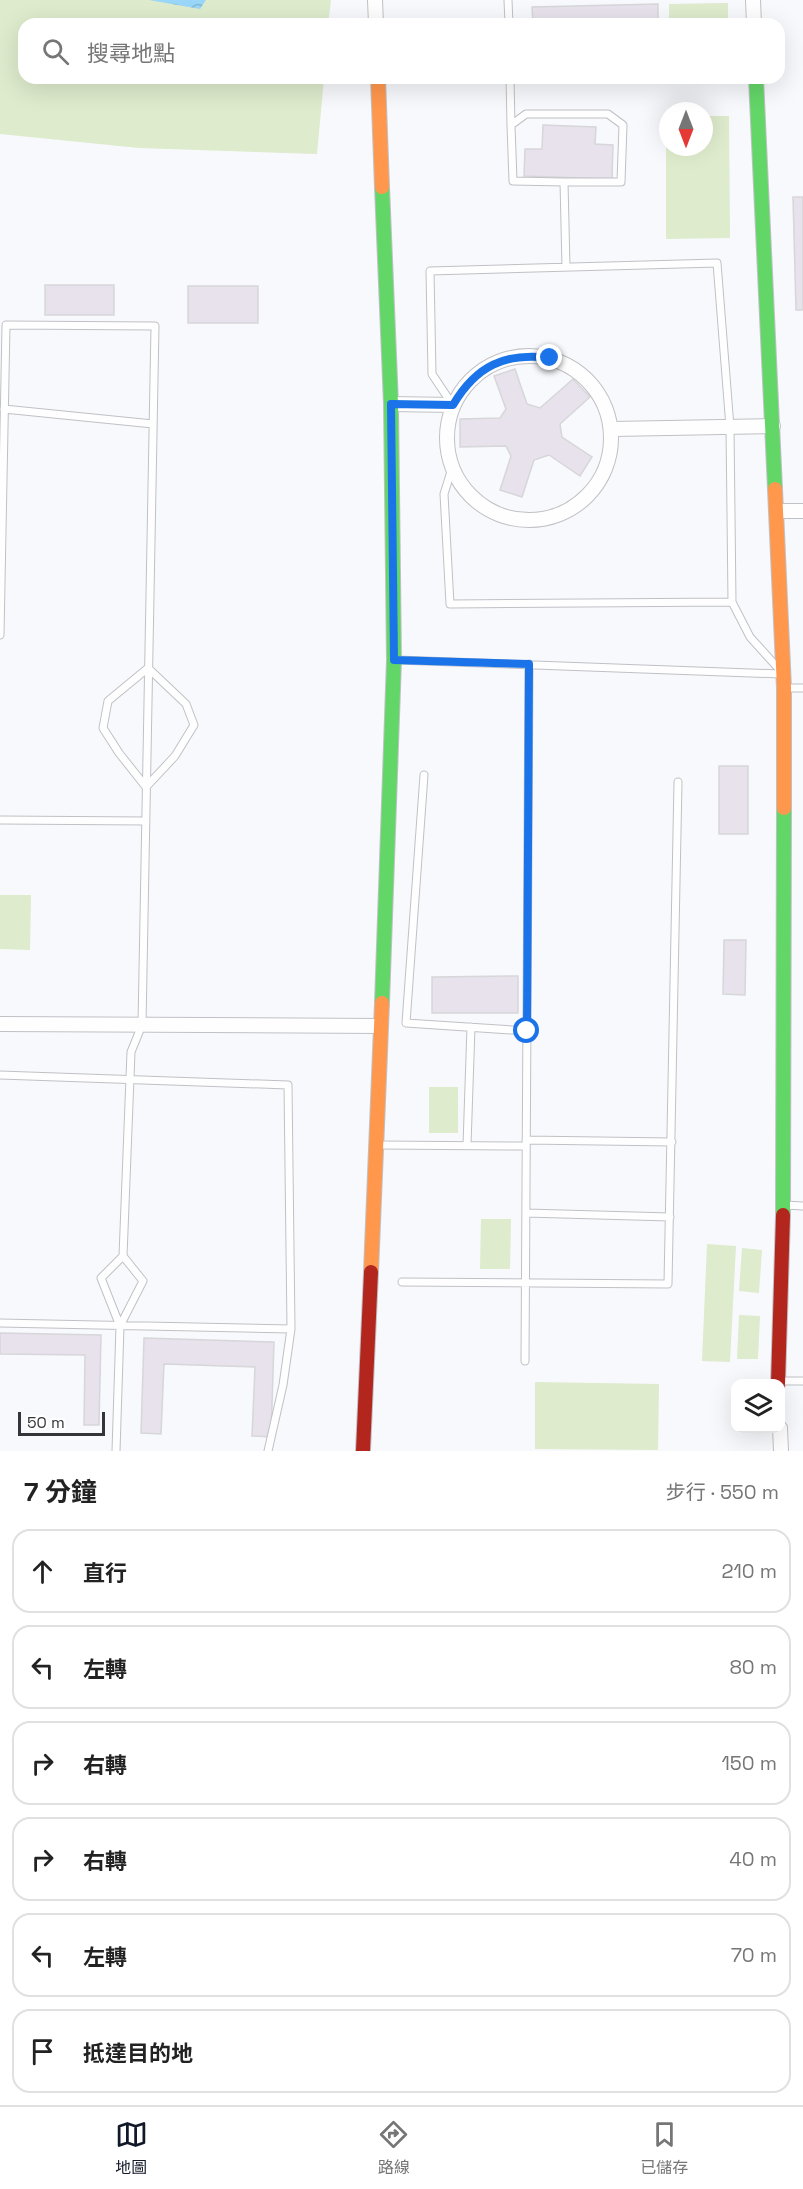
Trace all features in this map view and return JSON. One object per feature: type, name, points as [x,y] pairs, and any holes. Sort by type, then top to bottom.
[{"type":"street","points":[[375,0],[376,18]]},
{"type":"street","points":[[753,0],[754,18]]},
{"type":"street","points":[[363,1451],[394,660],[391,404],[378,84]]},
{"type":"street","points":[[756,84],[784,681],[783,1205],[778,1379]]},
{"type":"street","points":[[517,357],[542,357],[566,364],[580,373],[602,398],[612,429],[609,459],[597,486],[584,500],[567,511],[549,518],[529,520],[509,518],[491,511],[474,500],[461,485],[452,468],[447,447],[447,426],[453,405],[467,385],[485,368],[517,357]]},
{"type":"street","points":[[391,404],[453,405]]},
{"type":"street","points":[[612,429],[773,426]]},
{"type":"street","points":[[777,511],[803,512]]},
{"type":"street","points":[[0,1024],[381,1026]]},
{"type":"street","points":[[780,1433],[781,1451]]},
{"type":"lane","points":[[508,0],[508,18]]},
{"type":"lane","points":[[510,84],[511,125],[513,181],[621,182],[623,125],[608,114],[526,114],[511,125]]},
{"type":"lane","points":[[564,182],[566,267]]},
{"type":"lane","points":[[453,405],[432,374],[430,271],[717,263],[730,427],[732,602],[750,637],[784,681]]},
{"type":"lane","points":[[0,635],[6,325],[155,326],[142,1025],[131,1052],[123,1256],[143,1281],[120,1326]]},
{"type":"lane","points":[[4,409],[153,424]]},
{"type":"lane","points":[[452,468],[444,494],[450,604],[732,602]]},
{"type":"lane","points":[[394,660],[529,664],[784,681],[803,688]]},
{"type":"lane","points":[[525,1361],[529,664]]},
{"type":"lane","points":[[146,787],[175,756],[194,725],[186,704],[148,668]]},
{"type":"lane","points":[[146,787],[103,728],[108,701],[148,668]]},
{"type":"lane","points":[[424,775],[405,1023],[527,1031]]},
{"type":"lane","points":[[402,1282],[668,1284],[678,782]]},
{"type":"lane","points":[[0,820],[146,821]]},
{"type":"lane","points":[[467,1145],[471,1027]]},
{"type":"lane","points":[[0,1075],[288,1085],[291,1329],[283,1385],[268,1451]]},
{"type":"lane","points":[[376,1145],[672,1142]]},
{"type":"lane","points":[[783,1205],[803,1206]]},
{"type":"lane","points":[[526,1213],[670,1217]]},
{"type":"lane","points":[[116,1451],[120,1326],[101,1278],[123,1256]]},
{"type":"lane","points":[[0,1323],[291,1329]]},
{"type":"lane","points":[[785,1382],[803,1381]]},
{"type":"green space","points":[[0,0],[331,0],[329,18],[18,18],[18,84],[323,84],[317,154],[139,148],[0,134]]},
{"type":"green space","points":[[728,3],[728,18],[669,18],[669,4]]},
{"type":"green space","points":[[713,116],[729,116],[730,238],[666,239],[666,156],[713,156]]},
{"type":"green space","points":[[0,895],[31,895],[30,950],[0,949]]},
{"type":"green space","points":[[429,1087],[458,1087],[458,1133],[429,1133]]},
{"type":"green space","points":[[481,1219],[511,1219],[510,1269],[480,1269]]},
{"type":"green space","points":[[707,1244],[736,1246],[730,1362],[702,1361]]},
{"type":"green space","points":[[742,1248],[762,1250],[759,1293],[739,1291]]},
{"type":"green space","points":[[739,1315],[760,1316],[758,1359],[737,1359]]},
{"type":"green space","points":[[535,1382],[659,1384],[658,1450],[535,1449]]},
{"type":"water","points":[[149,0],[206,0],[200,9]]},
{"type":"building","points":[[658,4],[658,18],[533,18],[532,7]]},
{"type":"building","points":[[543,125],[596,127],[595,144],[613,145],[612,179],[524,176],[525,149],[542,149]]},
{"type":"building","points":[[793,197],[803,197],[803,310],[796,310]]},
{"type":"building","points":[[45,285],[114,285],[114,315],[45,315]]},
{"type":"building","points":[[188,286],[258,286],[258,323],[188,323]]},
{"type":"building","points":[[515,369],[527,404],[540,408],[573,379],[590,397],[560,424],[562,437],[592,457],[580,476],[549,455],[534,460],[522,497],[500,490],[511,456],[506,446],[460,447],[460,419],[500,418],[506,409],[494,376]]},
{"type":"building","points":[[719,766],[748,766],[748,834],[719,834]]},
{"type":"building","points":[[724,940],[746,940],[745,995],[723,994]]},
{"type":"building","points":[[518,976],[518,1013],[432,1013],[432,977]]},
{"type":"building","points":[[0,1333],[101,1335],[99,1425],[84,1425],[85,1355],[0,1354]]},
{"type":"building","points":[[144,1338],[274,1342],[271,1437],[252,1436],[255,1367],[164,1364],[161,1434],[141,1433]]},
{"type":"traffic: fast","points":[[756,84],[775,489]]},
{"type":"traffic: fast","points":[[382,187],[391,404],[394,660],[382,1003]]},
{"type":"traffic: fast","points":[[783,1215],[784,808]]},
{"type":"traffic: slow","points":[[378,84],[382,187]]},
{"type":"traffic: slow","points":[[775,489],[784,688],[784,808]]},
{"type":"traffic: slow","points":[[371,1272],[382,1003]]},
{"type":"traffic: jam","points":[[778,1379],[783,1215]]},
{"type":"traffic: jam","points":[[363,1451],[371,1272]]},
{"type":"route","points":[[527,1031],[529,664],[394,660],[391,404],[453,405],[472,378],[485,368],[517,357],[550,358]]}]
